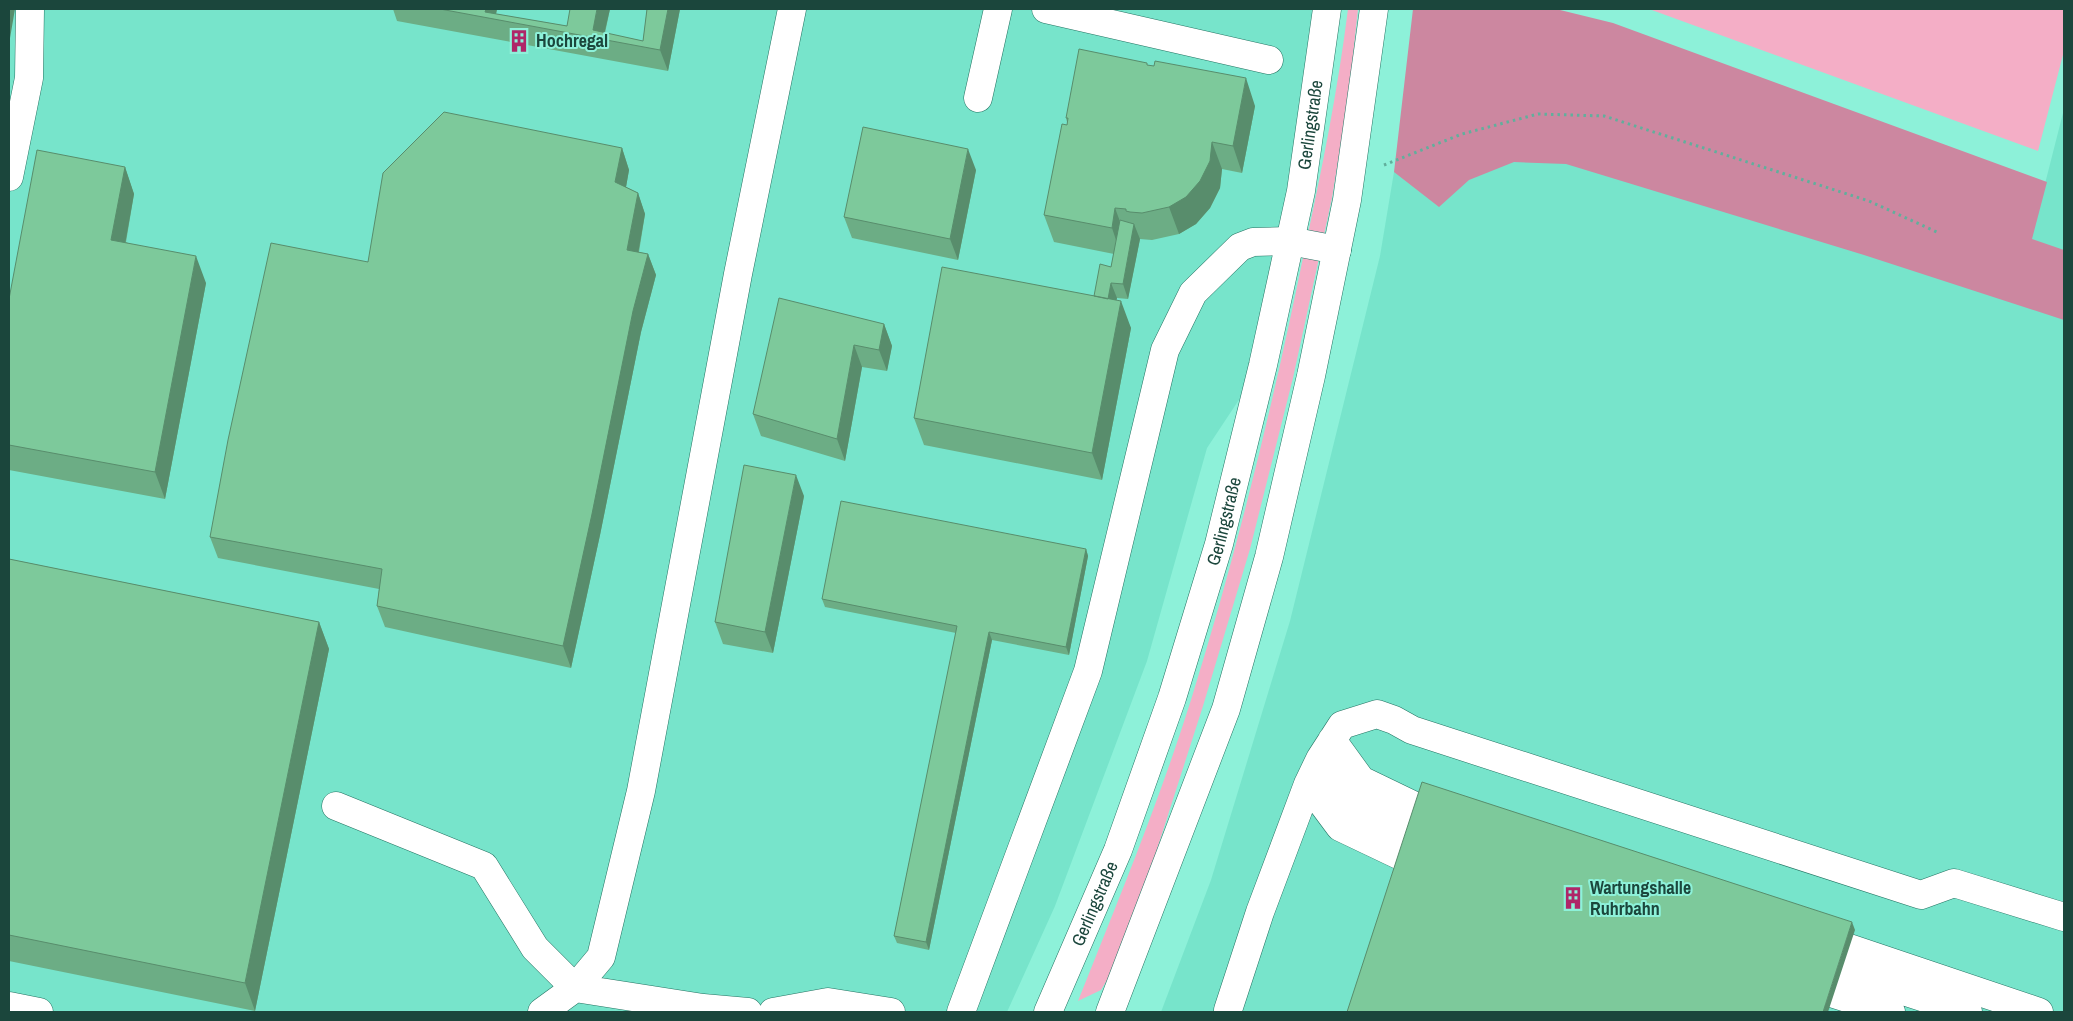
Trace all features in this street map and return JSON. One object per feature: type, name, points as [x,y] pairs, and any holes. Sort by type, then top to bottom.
[{"type":"main road","points":[[9,177],[29,78],[30,9]]},
{"type":"main road","points":[[542,1012],[575,988],[601,957],[641,791],[738,274],[792,9]]},
{"type":"main road","points":[[978,98],[998,9]]},
{"type":"main road","points":[[1046,9],[1269,60]]},
{"type":"main road","name":"Gerlingstraße","points":[[1048,1012],[1118,850],[1172,698],[1219,544],[1263,365],[1301,191],[1327,9]]},
{"type":"main road","points":[[1110,1012],[1226,710],[1269,557],[1311,376],[1351,179],[1374,9]]},
{"type":"main road","points":[[961,1012],[1088,671],[1165,350],[1192,292],[1240,247],[1253,242],[1290,241],[1337,250]]},
{"type":"main road","points":[[1228,1012],[1260,912],[1308,784],[1326,750],[1342,726],[1377,714],[1394,720],[1412,730],[1921,895],[1954,883],[2064,917]]},
{"type":"main road","points":[[1308,784],[1340,827],[1411,832],[1362,780],[1326,750]]},
{"type":"main road","points":[[336,806],[484,866],[535,948],[575,988],[703,1008],[748,1012]]},
{"type":"main road","points":[[1842,971],[1891,1012]]},
{"type":"main road","points":[[1842,971],[1968,1012]]},
{"type":"main road","points":[[1842,971],[2039,1012]]},
{"type":"main road","points":[[773,1012],[828,1002],[891,1012]]},
{"type":"main road","points":[[9,1006],[39,1012]]},
{"type":"path","points":[[1351,179],[1462,134],[1538,114],[1604,116],[1869,201],[1939,233]]},
{"type":"shaded area","points":[[9,9],[1326,9],[1262,365],[1207,448],[1147,661],[1055,906],[1007,1012],[9,1012]]},
{"type":"shaded area","points":[[1348,9],[1358,9],[1349,94],[1332,198],[1293,378],[1250,549],[1203,706],[1124,952],[1101,990],[1078,1001],[1138,851],[1179,738],[1224,588],[1254,476],[1293,305],[1329,129]]},
{"type":"shaded area","points":[[1413,9],[1556,9],[1613,23],[2047,182],[2032,239],[2064,250],[2064,320],[1864,255],[1566,164],[1514,162],[1469,180],[1439,207],[1394,172]]},
{"type":"shaded area","points":[[1649,9],[2064,9],[2064,51],[2038,151]]},
{"type":"shaded area","points":[[2064,109],[2064,1012],[1161,1012],[1211,880],[1290,621],[1380,256],[1394,172],[1474,135],[2031,239]]},
{"type":"building","points":[[440,9],[486,9],[485,12],[567,26],[570,9],[597,9],[593,30],[643,41],[647,9],[668,9],[660,50]]},
{"type":"building","points":[[1079,49],[1147,63],[1147,65],[1154,66],[1155,61],[1246,78],[1233,146],[1212,142],[1210,161],[1200,181],[1186,197],[1169,207],[1142,213],[1115,208],[1112,228],[1044,215],[1062,124],[1067,125],[1068,118],[1066,118]]},
{"type":"building","points":[[444,112],[622,148],[615,182],[638,193],[627,250],[648,254],[633,311],[563,646],[377,606],[382,569],[210,537],[228,440],[271,243],[368,262],[383,173]]},
{"type":"building","points":[[863,127],[968,149],[950,239],[844,217]]},
{"type":"building","points":[[37,150],[125,167],[111,240],[196,256],[155,472],[9,445],[9,299]]},
{"type":"building","points":[[1120,220],[1134,224],[1123,284],[1111,283],[1108,299],[1094,296],[1100,264],[1111,267]]},
{"type":"building","points":[[942,267],[1121,301],[1092,453],[914,418]]},
{"type":"building","points":[[779,298],[884,324],[879,350],[854,345],[837,439],[753,414]]},
{"type":"building","points":[[744,465],[796,475],[765,632],[715,622]]},
{"type":"building","points":[[841,501],[1086,549],[1066,647],[989,632],[926,942],[894,936],[957,626],[822,599]]},
{"type":"building","points":[[9,559],[319,622],[245,983],[9,935]]},
{"type":"building","name":"Wartungshalle Ruhrbahn","points":[[1422,782],[1852,922],[1823,1012],[1347,1012]]},
{"type":"place","name":"Hochregal","points":[[519,41]]},
{"type":"place","name":"Wartungshalle Ruhrbahn","points":[[1573,898]]}]
